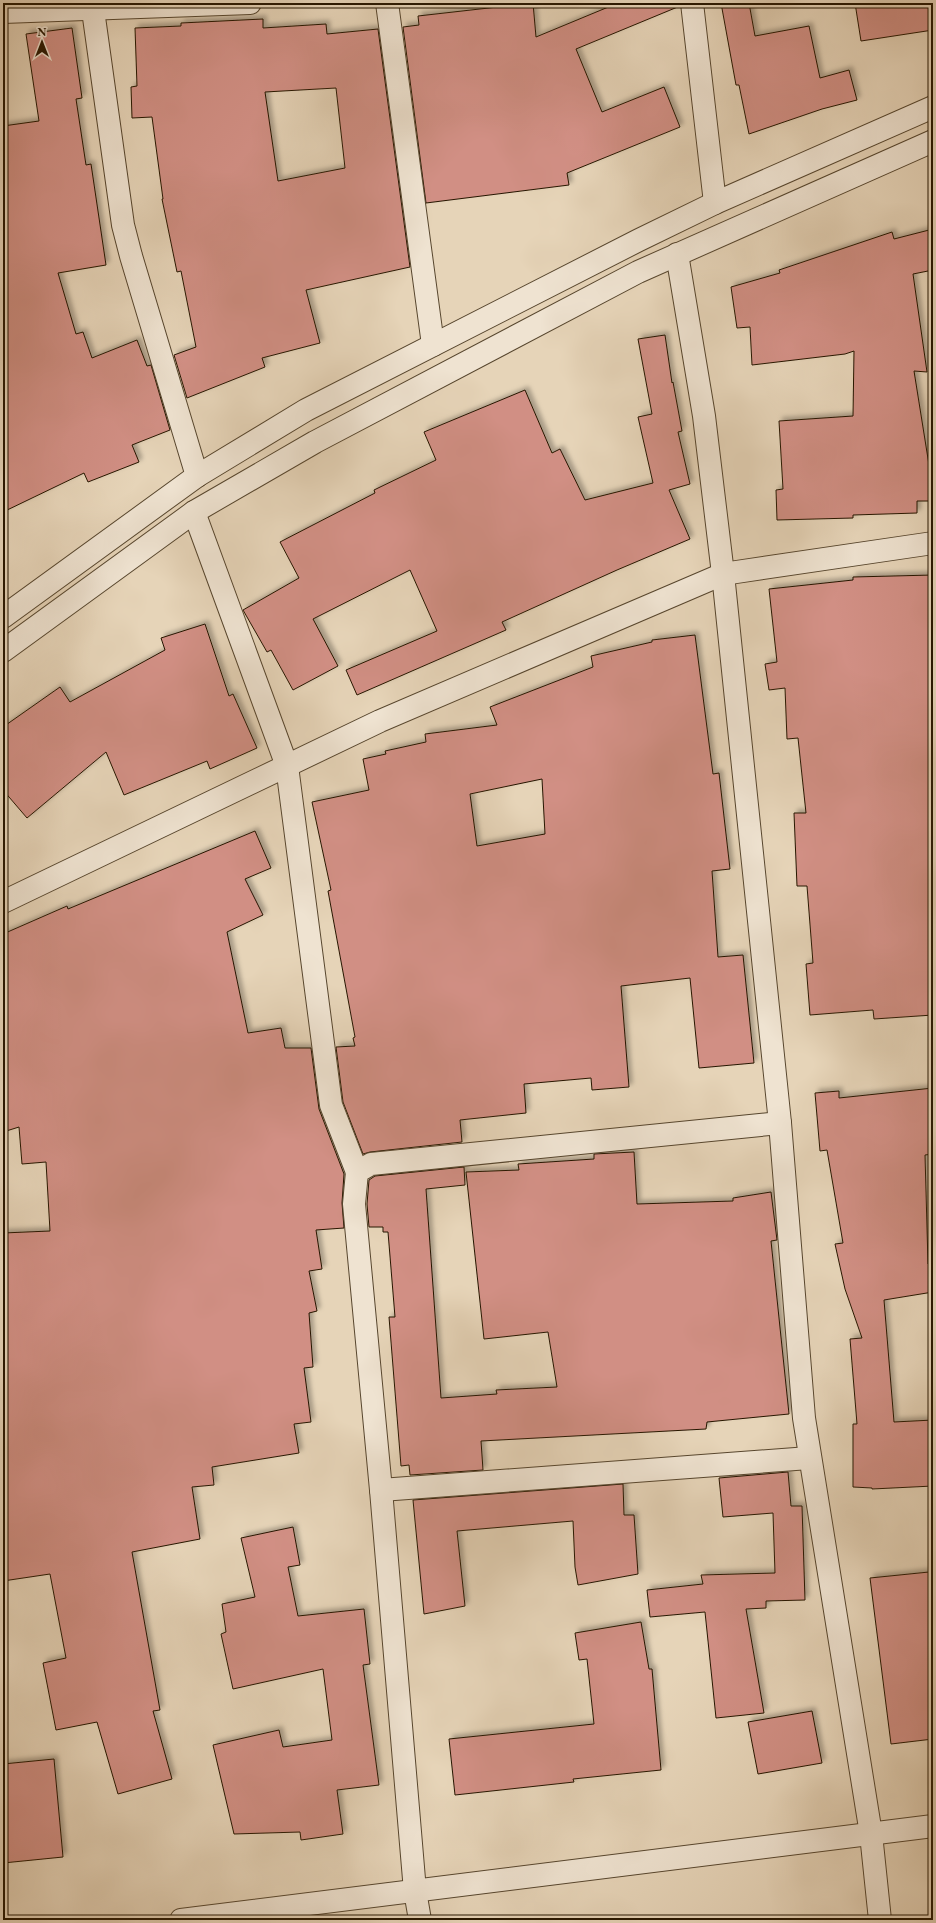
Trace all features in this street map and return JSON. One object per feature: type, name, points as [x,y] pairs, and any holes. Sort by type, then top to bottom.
[{"type":"street","points":[[3,12],[92,5],[250,3]]},
{"type":"street","points":[[387,3],[433,345]]},
{"type":"street","points":[[692,3],[714,203]]},
{"type":"street","points":[[92,5],[123,225],[197,476]]},
{"type":"street","points":[[3,617],[197,476],[306,410],[714,203],[933,107]]},
{"type":"street","points":[[3,651],[194,512],[315,442],[638,272],[933,141]]},
{"type":"street","points":[[677,254],[704,416],[723,574],[780,1123],[804,1418],[809,1458],[870,1834],[880,1920]]},
{"type":"street","points":[[194,512],[287,766],[331,1106],[357,1172],[354,1204],[381,1490],[415,1891],[420,1920]]},
{"type":"street","points":[[3,902],[380,721],[723,574],[933,542]]},
{"type":"street","points":[[357,1172],[372,1164],[780,1123]]},
{"type":"street","points":[[381,1490],[809,1458]]},
{"type":"street","points":[[181,1920],[933,1826]]},
{"type":"building","points":[[533,3],[536,37],[618,3],[680,3],[680,6],[576,49],[602,112],[664,87],[680,127],[567,173],[569,185],[426,203],[403,27],[419,25],[418,16]]},
{"type":"building","points":[[721,3],[749,3],[755,36],[809,26],[820,78],[849,70],[857,100],[822,109],[749,134],[739,85],[736,85]]},
{"type":"building","points":[[855,3],[933,3],[933,30],[861,41]]},
{"type":"building","points":[[263,19],[263,28],[326,24],[327,34],[378,29],[410,267],[306,290],[320,343],[262,358],[265,367],[187,398],[174,355],[196,347],[181,271],[177,272],[162,199],[152,117],[132,118],[131,87],[137,86],[135,28],[181,26],[181,23]],"holes":[[[336,88],[345,168],[278,181],[265,92]]]},
{"type":"building","points":[[72,28],[82,98],[76,99],[86,165],[91,164],[106,265],[58,273],[76,334],[83,332],[92,358],[137,340],[147,366],[151,365],[170,430],[132,445],[139,462],[88,482],[84,473],[3,512],[3,126],[39,121],[26,34]]},
{"type":"building","points":[[933,229],[933,270],[913,274],[927,372],[914,371],[929,465],[933,465],[933,501],[917,501],[917,513],[853,515],[853,518],[777,520],[776,490],[783,489],[779,421],[853,416],[854,351],[845,354],[752,365],[750,327],[737,328],[731,287],[780,273],[779,270],[892,232],[894,239]]},
{"type":"building","points":[[665,335],[672,383],[673,382],[682,431],[678,432],[690,484],[669,490],[690,539],[502,622],[506,630],[357,695],[346,670],[437,631],[410,570],[313,619],[338,666],[293,690],[271,650],[267,652],[243,610],[299,578],[280,542],[375,493],[374,490],[436,460],[424,432],[525,390],[552,453],[560,449],[585,500],[653,483],[638,417],[652,414],[638,339]]},
{"type":"building","points":[[933,575],[933,1015],[874,1019],[873,1010],[810,1015],[806,964],[813,963],[807,886],[797,886],[794,813],[806,813],[798,738],[787,739],[785,688],[769,690],[765,664],[777,662],[769,589],[853,580],[853,577]]},
{"type":"building","points":[[205,624],[229,696],[233,694],[257,748],[210,769],[207,761],[124,795],[106,752],[27,818],[3,790],[3,727],[60,687],[70,702],[165,650],[161,638]]},
{"type":"building","points":[[695,635],[713,774],[719,773],[730,869],[712,871],[718,957],[743,955],[754,1063],[699,1068],[690,978],[621,986],[629,1087],[592,1090],[591,1078],[524,1084],[526,1113],[460,1120],[462,1142],[363,1154],[343,1102],[336,1047],[355,1046],[353,1038],[355,1037],[328,891],[331,890],[312,802],[369,790],[363,759],[386,754],[385,751],[426,742],[425,734],[497,725],[490,707],[593,667],[591,656],[652,642],[652,640]],"holes":[[[542,779],[545,834],[477,846],[470,794]]]},
{"type":"building","points":[[255,831],[271,868],[245,879],[263,915],[227,932],[248,1033],[281,1028],[285,1048],[311,1048],[319,1109],[344,1174],[342,1203],[344,1228],[316,1230],[322,1269],[309,1271],[317,1311],[309,1313],[313,1367],[304,1368],[311,1422],[294,1424],[299,1453],[212,1467],[214,1485],[192,1487],[200,1539],[132,1552],[160,1710],[153,1711],[172,1779],[118,1794],[97,1722],[56,1730],[43,1663],[66,1658],[50,1574],[3,1581],[3,1233],[50,1231],[46,1162],[22,1164],[19,1127],[3,1132],[3,934],[67,906],[68,909]]},
{"type":"building","points":[[933,1088],[933,1154],[925,1155],[928,1264],[933,1262],[933,1292],[884,1300],[894,1422],[933,1420],[933,1486],[872,1489],[853,1487],[853,1424],[857,1424],[850,1339],[862,1338],[845,1289],[835,1244],[843,1243],[827,1150],[820,1151],[815,1093],[839,1091],[839,1098]]},
{"type":"building","points":[[634,1152],[637,1204],[733,1201],[733,1198],[771,1192],[777,1240],[771,1241],[789,1414],[707,1422],[706,1429],[481,1441],[483,1470],[410,1475],[409,1465],[401,1466],[389,1317],[395,1317],[388,1232],[383,1232],[383,1227],[369,1227],[367,1204],[369,1180],[375,1176],[464,1167],[465,1185],[426,1189],[441,1398],[497,1394],[496,1390],[557,1387],[548,1332],[484,1339],[466,1172],[519,1170],[518,1164],[594,1159],[594,1154]]},
{"type":"building","points":[[788,1472],[791,1506],[802,1506],[805,1600],[766,1601],[766,1608],[746,1609],[764,1713],[716,1718],[705,1612],[650,1617],[647,1590],[703,1584],[701,1575],[775,1573],[773,1513],[723,1517],[719,1478]]},
{"type":"building","points":[[623,1484],[624,1515],[634,1515],[638,1574],[578,1585],[575,1567],[573,1521],[457,1531],[465,1606],[424,1614],[413,1500]]},
{"type":"building","points":[[293,1527],[300,1565],[288,1567],[298,1616],[364,1609],[370,1664],[363,1665],[379,1785],[337,1790],[343,1834],[301,1840],[300,1832],[234,1834],[213,1745],[279,1730],[283,1747],[332,1740],[323,1669],[233,1689],[221,1634],[226,1632],[222,1604],[255,1597],[241,1538]]},
{"type":"building","points":[[929,1572],[933,1610],[933,1739],[891,1744],[870,1578]]},
{"type":"building","points":[[641,1622],[649,1669],[652,1669],[661,1770],[573,1779],[574,1782],[455,1795],[449,1739],[594,1724],[587,1659],[579,1660],[575,1633]]},
{"type":"building","points":[[812,1711],[822,1763],[758,1774],[748,1722]]},
{"type":"building","points":[[54,1759],[63,1857],[3,1863],[3,1764]]}]
